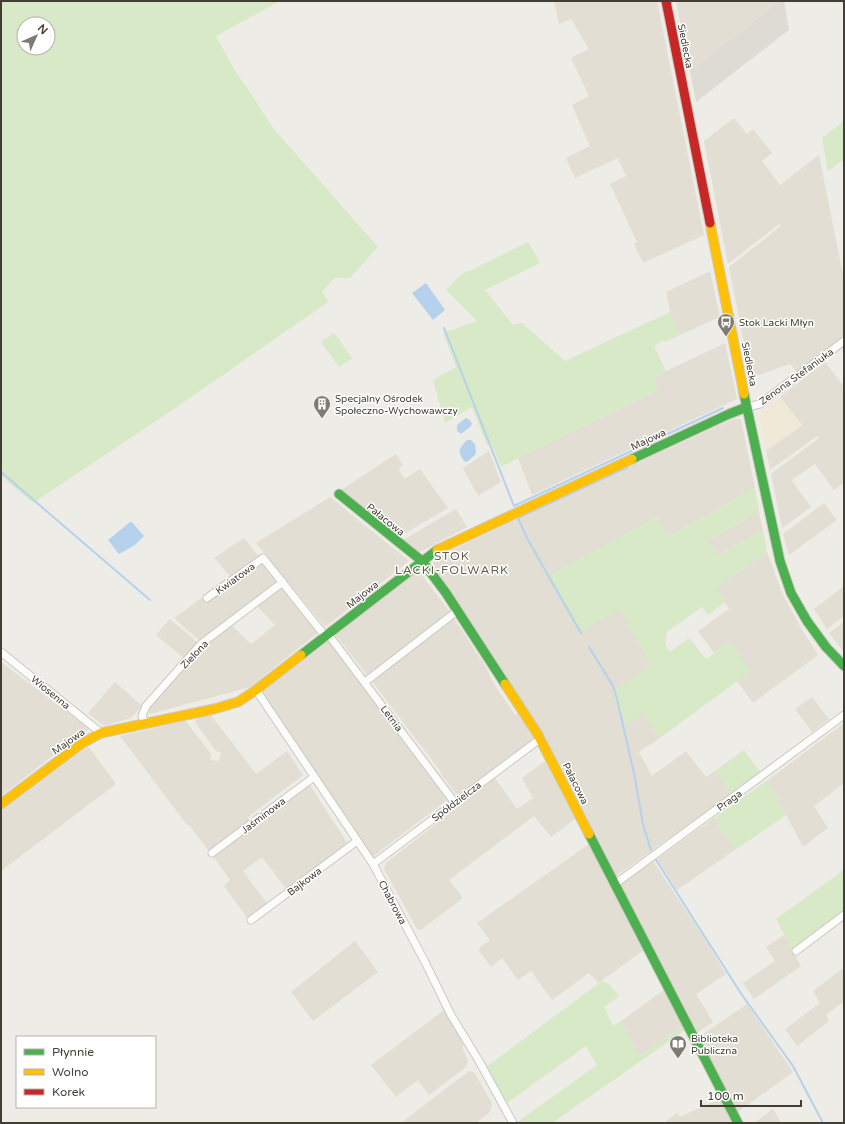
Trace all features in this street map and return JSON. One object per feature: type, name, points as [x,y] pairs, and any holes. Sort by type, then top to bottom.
[{"type":"street","name":"Siedlecka","points":[[666,1],[772,531],[780,561],[798,607],[816,635],[844,666]]},
{"type":"street","name":"Zenona Stefaniuka","points":[[747,407],[760,404],[844,340]]},
{"type":"street","name":"Majowa","points":[[1,804],[81,744],[101,733],[214,709],[238,702],[256,690],[437,550],[747,407]]},
{"type":"street","name":"Pałacowa","points":[[339,494],[422,561],[457,611],[540,739],[738,1123]]},
{"type":"street","name":"Letnia","points":[[263,558],[365,682],[454,803]]},
{"type":"street","name":"Kwiatowa","points":[[207,598],[263,558]]},
{"type":"street","name":"Zielona","points":[[146,724],[142,716],[146,706],[201,644],[283,582]]},
{"type":"street","points":[[365,682],[457,611]]},
{"type":"street","name":"Wiosenna","points":[[1,652],[101,733]]},
{"type":"street","name":"Chabrowa","points":[[256,690],[373,864],[452,1015],[513,1123]]},
{"type":"street","name":"Praga","points":[[615,884],[844,715]]},
{"type":"street","name":"Spółdzielcza","points":[[373,864],[540,739]]},
{"type":"street","name":"Jaśminowa","points":[[212,853],[314,777]]},
{"type":"street","name":"Bajkowa","points":[[251,920],[357,841]]},
{"type":"street","points":[[796,951],[844,915]]},
{"type":"shaded area","points":[[554,1],[657,1],[704,235],[643,263],[634,244],[637,242],[610,184],[626,176],[618,158],[575,178],[566,158],[590,146],[572,105],[589,96],[571,58],[589,49],[571,19],[559,24]]},
{"type":"shaded area","points":[[676,1],[736,2],[780,1],[690,71]]},
{"type":"shaded area","points":[[780,1],[784,1],[789,30],[696,102],[690,71]]},
{"type":"shaded area","points":[[734,118],[747,134],[753,129],[772,153],[762,161],[780,185],[819,155],[844,280],[844,337],[797,372],[790,364],[751,378],[729,267],[781,226],[779,224],[728,264],[704,141]]},
{"type":"shaded area","points":[[710,271],[720,317],[680,335],[670,312],[666,292]]},
{"type":"shaded area","points":[[725,343],[737,399],[532,495],[518,458],[659,390],[654,377]]},
{"type":"shaded area","points":[[825,362],[844,387],[844,483],[834,490],[815,464],[793,479],[792,481],[811,507],[782,528],[771,474],[819,438],[817,436],[770,470],[766,451],[802,425],[780,397]]},
{"type":"shaded area","points":[[780,397],[802,425],[766,451],[759,416],[766,406]]},
{"type":"shaded area","points":[[733,419],[741,419],[755,488],[667,537],[657,518],[620,609],[651,665],[615,691],[626,726],[643,714],[660,738],[639,752],[652,776],[686,751],[706,777],[715,771],[731,794],[616,876],[543,734],[433,568],[433,564],[436,558],[518,518]]},
{"type":"shaded area","points":[[489,451],[501,482],[478,496],[463,468]]},
{"type":"shaded area","points":[[396,454],[403,465],[398,469],[405,479],[420,469],[448,508],[399,537],[341,490]]},
{"type":"shaded area","points":[[330,497],[409,561],[325,627],[256,543]]},
{"type":"shaded area","points":[[824,503],[837,520],[789,555],[783,534]]},
{"type":"shaded area","points":[[456,509],[467,527],[418,553],[403,540]]},
{"type":"shaded area","points":[[759,512],[763,530],[717,556],[708,540]]},
{"type":"shaded area","points":[[244,538],[260,558],[231,577],[214,558]]},
{"type":"shaded area","points":[[767,552],[783,595],[818,655],[753,703],[737,681],[750,671],[730,642],[714,653],[698,631],[729,609],[715,589]]},
{"type":"shaded area","points":[[263,562],[280,582],[200,641],[174,618],[203,597],[207,602]]},
{"type":"shaded area","points":[[418,569],[450,612],[368,676],[335,634]]},
{"type":"shaded area","points":[[844,586],[844,616],[827,629],[814,609]]},
{"type":"shaded area","points":[[284,587],[320,631],[250,687],[150,714],[147,709],[202,647],[231,625],[251,644],[275,625],[257,606]]},
{"type":"shaded area","points":[[453,617],[486,667],[494,684],[515,715],[518,713],[534,739],[457,795],[371,680]]},
{"type":"shaded area","points":[[170,619],[198,643],[184,658],[156,635]]},
{"type":"shaded area","points":[[844,622],[844,652],[829,633]]},
{"type":"shaded area","points":[[328,641],[447,800],[371,858],[262,692]]},
{"type":"shaded area","points":[[1,662],[87,727],[88,730],[1,796]]},
{"type":"shaded area","points":[[115,682],[142,706],[131,718],[104,726],[88,713]]},
{"type":"shaded area","points":[[812,697],[829,719],[812,732],[795,709]]},
{"type":"shaded area","points":[[211,715],[256,774],[287,751],[303,775],[248,817],[250,821],[209,851],[189,825],[187,825],[120,736],[185,721],[211,754],[210,760],[219,761],[221,752],[216,751],[195,722],[197,718]]},
{"type":"shaded area","points":[[844,723],[844,783],[814,806],[828,828],[803,847],[768,780]]},
{"type":"shaded area","points":[[88,746],[116,784],[1,871],[1,811]]},
{"type":"shaded area","points":[[545,761],[575,819],[551,837],[534,816],[449,880],[463,898],[421,930],[417,929],[384,869],[386,863],[495,778],[517,809],[533,798],[522,778]]},
{"type":"shaded area","points":[[309,784],[348,844],[287,890],[262,857],[243,871],[268,905],[248,919],[224,886],[230,880],[213,856]]},
{"type":"shaded area","points":[[714,818],[735,850],[677,890],[657,859]]},
{"type":"shaded area","points":[[589,844],[644,950],[598,983],[589,973],[552,1000],[531,971],[518,980],[502,958],[491,967],[478,949],[490,940],[477,923]]},
{"type":"shaded area","points":[[653,861],[703,936],[726,974],[696,994],[713,1022],[697,1033],[620,885]]},
{"type":"shaded area","points":[[784,935],[801,966],[754,999],[743,983],[775,961],[766,947]]},
{"type":"shaded area","points":[[355,941],[378,972],[313,1021],[291,992]]},
{"type":"shaded area","points":[[842,969],[844,973],[844,1001],[826,1015],[829,1021],[797,1046],[785,1029],[820,1003],[813,991]]},
{"type":"shaded area","points":[[664,990],[683,1026],[639,1056],[621,1021]]},
{"type":"shaded area","points":[[747,1004],[793,1072],[738,1112],[699,1037]]},
{"type":"shaded area","points":[[444,1010],[464,1045],[462,1047],[468,1060],[466,1067],[429,1095],[418,1080],[396,1097],[371,1065]]},
{"type":"shaded area","points":[[469,1071],[475,1073],[492,1104],[490,1112],[476,1123],[401,1123]]},
{"type":"shaded area","points":[[721,1098],[733,1123],[663,1123],[677,1113],[680,1117]]},
{"type":"shaded area","points":[[773,1109],[781,1123],[754,1123]]},
{"type":"green space","points":[[1,1],[280,1],[216,36],[235,71],[273,128],[378,247],[350,278],[335,278],[322,291],[328,302],[171,411],[33,503],[1,476]]},
{"type":"green space","points":[[844,121],[844,159],[828,171],[822,138]]},
{"type":"green space","points":[[528,242],[540,263],[485,290],[513,325],[522,323],[565,361],[670,312],[680,335],[665,342],[664,340],[654,346],[666,371],[654,377],[659,390],[501,467],[491,443],[487,445],[472,407],[445,423],[433,380],[456,367],[443,333],[477,321],[446,290],[459,276]]},
{"type":"green space","points":[[334,333],[352,358],[339,367],[321,342]]},
{"type":"green space","points":[[755,488],[759,512],[708,540],[717,556],[763,530],[767,552],[715,589],[725,602],[708,615],[702,607],[667,632],[665,644],[670,652],[689,638],[706,659],[730,642],[751,671],[660,738],[643,714],[626,726],[615,691],[650,665],[620,609],[579,632],[548,576],[656,517],[667,537]]},
{"type":"green space","points":[[744,750],[761,773],[731,794],[715,771]]},
{"type":"green space","points":[[768,780],[786,815],[735,850],[714,818]]},
{"type":"green space","points":[[844,870],[844,912],[793,951],[776,919]]},
{"type":"green space","points":[[602,981],[610,985],[619,996],[604,1007],[613,1026],[621,1021],[639,1056],[683,1026],[685,1030],[552,1123],[516,1123],[597,1065],[586,1046],[507,1103],[486,1067]]},
{"type":"water","points":[[426,283],[445,310],[433,320],[412,293]]},
{"type":"water","points":[[466,418],[470,420],[472,424],[461,434],[457,431],[457,425]]},
{"type":"water","points":[[467,440],[471,440],[475,444],[476,452],[475,455],[467,462],[464,461],[460,454],[460,450]]},
{"type":"water","points":[[132,522],[144,536],[135,545],[119,554],[108,540]]},
{"type":"waterway","points":[[444,328],[514,506],[723,408]]},
{"type":"waterway","points":[[581,633],[528,540],[518,518],[628,467]]},
{"type":"waterway","points":[[1,472],[150,600]]},
{"type":"waterway","points":[[589,647],[613,686],[617,699],[634,773],[643,824],[651,850]]},
{"type":"waterway","points":[[656,860],[742,995],[793,1066],[823,1123]]},
{"type":"traffic: fast","points":[[744,394],[780,561],[791,593],[807,621],[826,647],[844,666]]},
{"type":"traffic: fast","points":[[632,459],[747,407]]},
{"type":"traffic: fast","points":[[339,494],[422,561],[446,593],[505,684]]},
{"type":"traffic: fast","points":[[301,655],[437,550]]},
{"type":"traffic: fast","points":[[589,834],[738,1123]]},
{"type":"traffic: slow","points":[[710,223],[744,394]]},
{"type":"traffic: slow","points":[[437,550],[632,459]]},
{"type":"traffic: slow","points":[[1,804],[81,744],[101,733],[214,709],[238,702],[301,655]]},
{"type":"traffic: slow","points":[[505,684],[537,733],[589,834]]},
{"type":"traffic: jam","points":[[666,1],[710,223]]},
{"type":"place","name":"Stok Lacki Młyn","points":[[726,337]]},
{"type":"place","name":"Specjalny Ośrodek Społeczno-Wychowawczy","points":[[322,419]]},
{"type":"place","name":"Biblioteka Publiczna","points":[[678,1059]]},
{"type":"district","name":"STOK LACKI-FOLWARK","points":[[452,563]]}]
